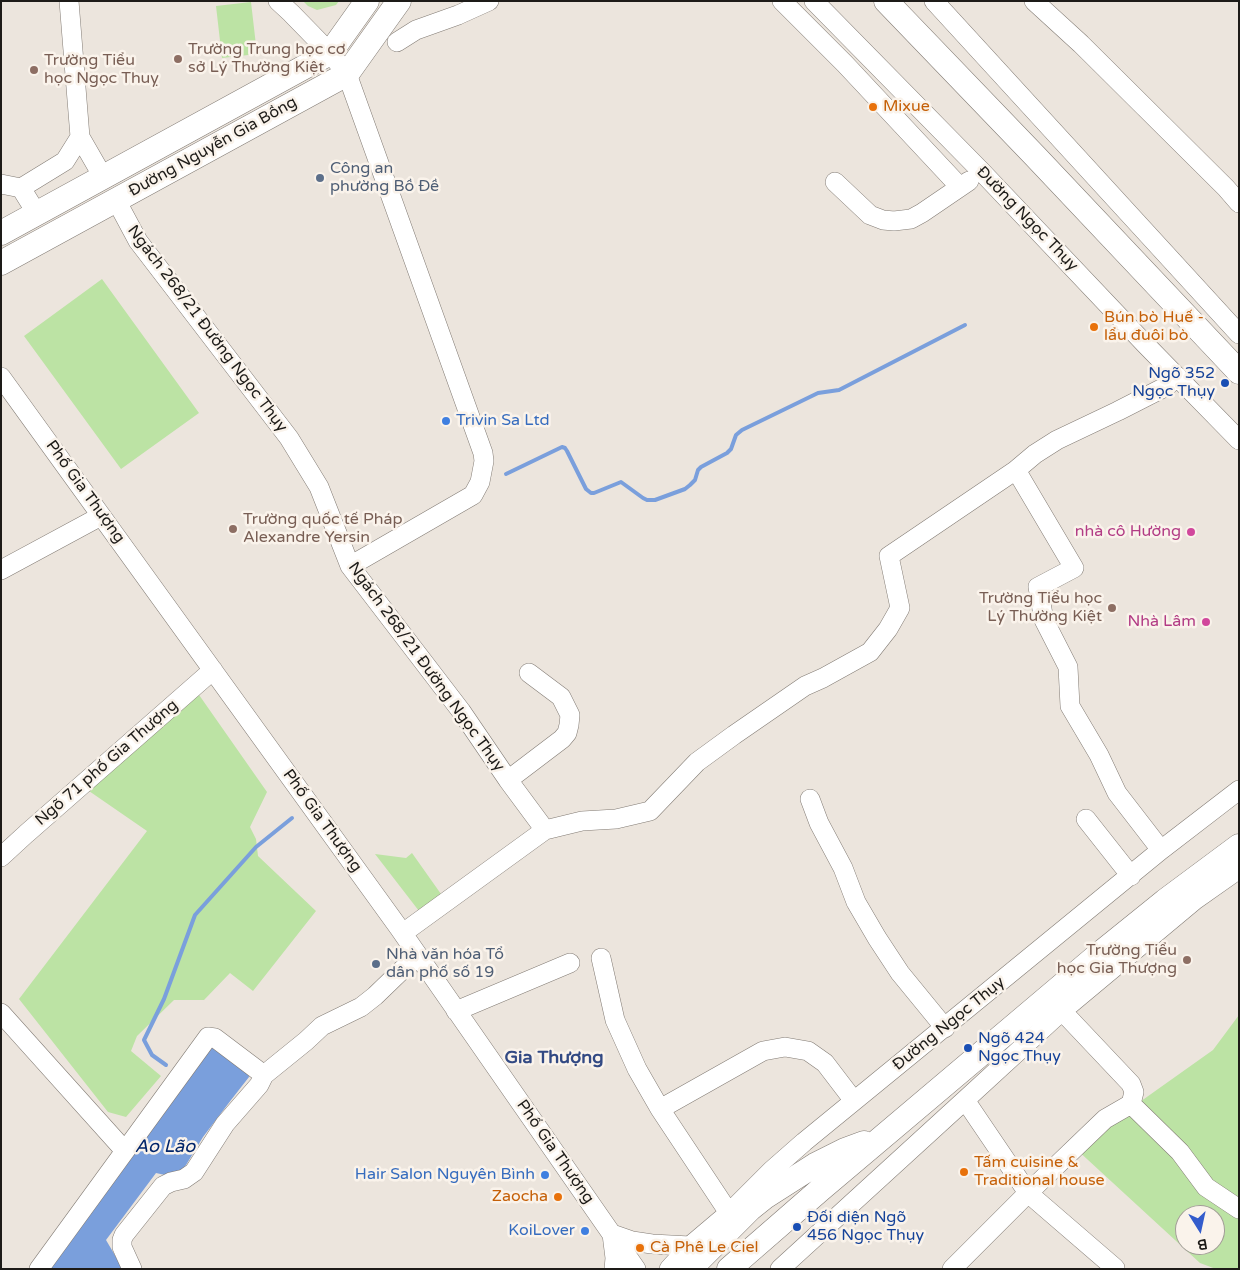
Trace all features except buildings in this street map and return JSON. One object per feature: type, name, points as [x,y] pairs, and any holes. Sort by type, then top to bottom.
[{"type":"main road","name":"Đường Nguyễn Gia Bồng","points":[[1,233],[330,53],[367,1]]},
{"type":"main road","name":"Đường Nguyễn Gia Bồng","points":[[1,263],[347,74],[399,1]]},
{"type":"main road","points":[[880,1],[894,9],[1239,372]]},
{"type":"main road","points":[[729,1269],[1098,955],[1165,901],[1239,846]]},
{"type":"main road","points":[[688,1258],[694,1264],[750,1209],[765,1197],[815,1165],[845,1150],[882,1137]]},
{"type":"street","points":[[69,1],[80,137],[103,177]]},
{"type":"street","points":[[278,1],[330,53],[347,74],[484,461],[480,482],[473,495],[350,566]]},
{"type":"street","points":[[397,42],[421,28],[458,15],[489,1]]},
{"type":"street","name":"Đường Ngọc Thụy","points":[[782,1],[845,64],[960,188]]},
{"type":"street","name":"Đường Ngọc Thụy","points":[[814,1],[982,172],[1239,440]]},
{"type":"street","points":[[934,1],[1239,334]]},
{"type":"street","points":[[1034,1],[1081,44],[1239,203]]},
{"type":"street","points":[[845,64],[862,50]]},
{"type":"street","points":[[1,184],[21,188],[65,161],[80,137]]},
{"type":"street","points":[[835,182],[870,215],[890,221],[904,220],[919,215],[982,172]]},
{"type":"street","points":[[21,188],[37,214]]},
{"type":"street","name":"Ngách 268/21 Đường Ngọc Thụy","points":[[116,200],[138,241],[289,438],[319,487],[350,566],[461,711],[545,830]]},
{"type":"street","points":[[403,933],[545,830],[582,821],[616,819],[650,811],[697,762],[734,735],[805,686],[870,652],[888,629],[900,608],[889,556],[1057,440],[1166,386],[1177,376]]},
{"type":"street","name":"Phố Gia Thượng","points":[[1,377],[403,933],[636,1269]]},
{"type":"street","points":[[1016,470],[1074,568],[1038,588],[1044,620],[1068,667],[1070,706],[1099,755],[1117,793],[1162,850]]},
{"type":"street","points":[[1,570],[101,516]]},
{"type":"street","name":"Ngõ 71 phố Gia Thượng","points":[[1,857],[213,670]]},
{"type":"street","points":[[508,780],[562,739],[567,733],[569,725],[570,715],[561,697],[530,673]]},
{"type":"street","name":"Đường Ngọc Thụy","points":[[669,1269],[688,1258],[770,1170],[1162,850],[1239,790]]},
{"type":"street","points":[[810,799],[843,868],[856,902],[877,938],[900,973],[945,1028]]},
{"type":"street","points":[[1086,819],[1131,876]]},
{"type":"street","points":[[781,1268],[1062,1011],[1195,900],[1239,869]]},
{"type":"street","points":[[132,1269],[122,1247],[124,1235],[162,1186],[184,1179],[194,1172],[225,1124],[258,1085],[264,1075],[322,1026],[361,1007],[405,967],[419,957]]},
{"type":"street","points":[[601,958],[615,1020],[637,1069],[660,1109],[729,1213]]},
{"type":"street","points":[[456,1011],[570,963]]},
{"type":"street","points":[[952,1269],[1106,1119],[1131,1104],[1134,1092],[1131,1084],[1062,1011]]},
{"type":"street","points":[[2,1015],[125,1152]]},
{"type":"street","points":[[40,1267],[208,1037],[215,1038],[264,1075]]},
{"type":"street","points":[[660,1109],[748,1058],[763,1051],[785,1047],[808,1051],[825,1063],[854,1101]]},
{"type":"street","points":[[965,1100],[1028,1193],[1114,1269]]},
{"type":"street","points":[[1131,1104],[1180,1152],[1206,1187],[1239,1210]]},
{"type":"street","points":[[614,1269],[615,1258],[612,1234],[652,1244],[688,1258]]},
{"type":"green space","points":[[303,1],[339,1],[336,5],[317,10],[308,6]]},
{"type":"green space","points":[[251,2],[257,54],[222,58],[216,6]]},
{"type":"green space","points":[[102,279],[199,413],[121,469],[24,336]]},
{"type":"green space","points":[[197,692],[267,792],[250,827],[256,839],[258,856],[316,911],[253,991],[230,973],[204,1000],[174,1000],[137,1036],[131,1051],[161,1076],[126,1117],[108,1112],[19,999],[147,831],[89,791]]},
{"type":"green space","points":[[412,853],[441,894],[419,911],[375,854],[406,858]]},
{"type":"green space","points":[[1239,1015],[1239,1269],[1216,1269],[1200,1263],[1191,1255],[1225,1255],[1225,1205],[1175,1205],[1175,1240],[1075,1148],[1213,1050]]},
{"type":"water","name":"Ao Lão","points":[[211,1045],[248,1072],[249,1077],[203,1137],[182,1170],[165,1175],[156,1173],[106,1240],[123,1269],[44,1269]]},
{"type":"waterway","points":[[506,474],[562,447],[567,451],[586,489],[591,493],[621,482],[643,498],[655,500],[685,489],[690,485],[695,480],[701,467],[731,449],[736,435],[742,430],[818,393],[839,390],[965,325]]},
{"type":"waterway","points":[[166,1065],[152,1055],[144,1040],[164,999],[195,915],[256,847],[292,818]]},
{"type":"place","name":"Trường Trung học cơ sở Lý Thường Kiệt","points":[[178,59]]},
{"type":"place","name":"Trường Tiểu học Ngọc Thuỵ","points":[[34,70]]},
{"type":"place","name":"Mixue","points":[[873,107]]},
{"type":"place","name":"Công an phường Bồ Đề","points":[[320,178]]},
{"type":"place","name":"Bún bò Huế - lẩu đuôi bò","points":[[1094,327]]},
{"type":"place","name":"Ngõ 352 Ngọc Thụy","points":[[1225,383]]},
{"type":"place","name":"Trivin Sa Ltd","points":[[446,421]]},
{"type":"place","name":"Trường quốc tế Pháp Alexandre Yersin","points":[[233,529]]},
{"type":"place","name":"nhà cô Hường","points":[[1191,532]]},
{"type":"place","name":"Trường Tiểu học Lý Thường Kiệt","points":[[1112,608]]},
{"type":"place","name":"Nhà Lâm","points":[[1206,622]]},
{"type":"place","name":"Trường Tiểu học Gia Thượng","points":[[1187,960]]},
{"type":"place","name":"Nhà văn hóa Tổ dân phố số 19","points":[[376,964]]},
{"type":"place","name":"Ngõ 424 Ngọc Thụy","points":[[968,1048]]},
{"type":"place","name":"Tấm cuisine & Traditional house","points":[[964,1172]]},
{"type":"place","name":"Hair Salon Nguyên Bình","points":[[545,1175]]},
{"type":"place","name":"Zaocha","points":[[558,1197]]},
{"type":"place","name":"Đối diện Ngõ 456 Ngọc Thụy","points":[[797,1227]]},
{"type":"place","name":"KoiLover","points":[[585,1231]]},
{"type":"place","name":"Cà Phê Le Ciel","points":[[640,1248]]},
{"type":"district","name":"Gia Thượng","points":[[554,1058]]}]
